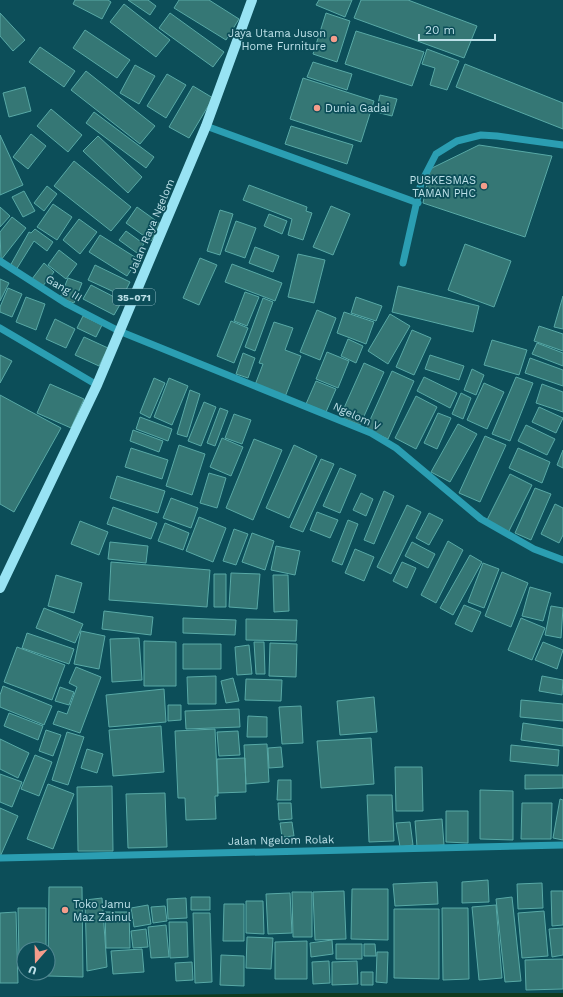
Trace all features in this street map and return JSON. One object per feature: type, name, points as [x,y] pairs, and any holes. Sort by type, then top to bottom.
[{"type":"main road","name":"Jalan Raya Ngelom","points":[[0,588],[97,385],[206,126],[252,0]]},
{"type":"street","points":[[206,126],[418,203]]},
{"type":"street","points":[[403,263],[418,203],[421,183],[436,154],[457,141],[481,135],[563,145]]},
{"type":"street","name":"Gang III","points":[[0,261],[67,304],[119,331]]},
{"type":"street","points":[[0,328],[97,385]]},
{"type":"street","name":"Ngelom V","points":[[119,331],[371,434],[396,448],[481,519],[534,549],[563,560]]},
{"type":"street","name":"Jalan Ngelom Rolak","points":[[0,858],[563,845]]},
{"type":"shaded area","points":[[302,993],[563,993],[563,997],[35,997]]},
{"type":"building","points":[[75,0],[108,0],[111,2],[102,19],[73,4]]},
{"type":"building","points":[[128,0],[148,0],[156,6],[150,15]]},
{"type":"building","points":[[179,0],[209,0],[239,19],[226,40],[174,8]]},
{"type":"building","points":[[319,0],[352,0],[345,17],[316,5]]},
{"type":"building","points":[[361,0],[408,0],[477,26],[464,58],[354,18]]},
{"type":"building","points":[[124,4],[170,40],[156,57],[110,22]]},
{"type":"building","points":[[0,13],[25,40],[13,51],[0,36]]},
{"type":"building","points":[[170,13],[224,52],[213,67],[159,28]]},
{"type":"building","points":[[326,13],[350,21],[337,62],[313,54]]},
{"type":"building","points":[[85,30],[130,60],[117,78],[73,48]]},
{"type":"building","points":[[356,31],[424,52],[412,86],[345,64]]},
{"type":"building","points":[[40,47],[75,71],[64,87],[29,62]]},
{"type":"building","points":[[427,49],[459,61],[447,90],[430,85],[435,68],[422,64]]},
{"type":"building","points":[[313,62],[352,74],[347,90],[307,77]]},
{"type":"building","points":[[465,64],[563,103],[563,129],[456,87]]},
{"type":"building","points":[[135,65],[155,76],[139,104],[120,93]]},
{"type":"building","points":[[86,71],[155,126],[140,144],[71,90]]},
{"type":"building","points":[[167,74],[186,85],[166,118],[147,106]]},
{"type":"building","points":[[303,78],[374,101],[361,142],[290,119]]},
{"type":"building","points":[[193,86],[213,98],[189,138],[169,127]]},
{"type":"building","points":[[25,87],[31,111],[9,117],[3,93]]},
{"type":"building","points":[[380,95],[397,99],[392,116],[376,112]]},
{"type":"building","points":[[51,109],[82,135],[68,152],[37,126]]},
{"type":"building","points":[[94,112],[154,157],[146,168],[86,123]]},
{"type":"building","points":[[291,126],[353,145],[347,164],[285,144]]},
{"type":"building","points":[[31,134],[46,146],[28,169],[13,157]]},
{"type":"building","points":[[0,135],[23,185],[0,195]]},
{"type":"building","points":[[98,136],[142,177],[128,193],[83,151]]},
{"type":"building","name":"PUSKESMAS TAMAN PHC","points":[[479,145],[552,156],[525,237],[423,203],[430,169]]},
{"type":"building","points":[[74,161],[131,207],[111,231],[54,186]]},
{"type":"building","points":[[249,185],[307,207],[306,211],[312,213],[303,240],[288,235],[292,219],[243,200]]},
{"type":"building","points":[[47,186],[57,194],[44,211],[34,203]]},
{"type":"building","points":[[24,191],[35,211],[23,217],[12,197]]},
{"type":"building","points":[[53,204],[72,217],[57,240],[37,227]]},
{"type":"building","points":[[331,206],[350,214],[333,255],[313,247]]},
{"type":"building","points":[[0,207],[10,216],[0,227]]},
{"type":"building","points":[[137,207],[162,225],[151,241],[126,223]]},
{"type":"building","points":[[220,210],[233,214],[220,255],[207,251]]},
{"type":"building","points":[[269,214],[287,221],[282,234],[264,226]]},
{"type":"building","points":[[12,217],[26,228],[1,260],[0,232]]},
{"type":"building","points":[[79,219],[97,232],[80,254],[63,240]]},
{"type":"building","points":[[236,221],[256,228],[245,258],[225,251]]},
{"type":"building","points":[[35,229],[53,242],[47,251],[34,241],[16,270],[10,266],[29,232],[31,233]]},
{"type":"building","points":[[126,231],[144,244],[137,253],[119,240]]},
{"type":"building","points":[[100,235],[138,259],[127,276],[89,252]]},
{"type":"building","points":[[465,244],[511,261],[494,307],[448,290]]},
{"type":"building","points":[[255,247],[279,256],[273,272],[249,263]]},
{"type":"building","points":[[59,250],[77,264],[66,279],[48,265]]},
{"type":"building","points":[[298,254],[325,260],[314,303],[288,297]]},
{"type":"building","points":[[200,258],[217,265],[199,305],[183,298]]},
{"type":"building","points":[[44,263],[54,272],[42,287],[32,279]]},
{"type":"building","points":[[232,264],[282,283],[275,301],[225,282]]},
{"type":"building","points":[[95,265],[130,282],[123,296],[88,280]]},
{"type":"building","points":[[68,278],[82,283],[74,303],[60,298]]},
{"type":"building","points":[[0,279],[9,283],[0,301]]},
{"type":"building","points":[[91,285],[122,301],[114,315],[83,299]]},
{"type":"building","points":[[398,286],[479,306],[473,332],[392,312]]},
{"type":"building","points":[[8,288],[22,294],[12,317],[0,312],[0,307]]},
{"type":"building","points":[[245,292],[259,297],[247,326],[234,321]]},
{"type":"building","points":[[563,296],[563,329],[554,327]]},
{"type":"building","points":[[26,297],[45,304],[36,330],[16,322]]},
{"type":"building","points":[[356,297],[382,306],[376,321],[351,313]]},
{"type":"building","points":[[263,298],[273,302],[255,351],[245,347]]},
{"type":"building","points":[[317,310],[336,318],[320,360],[300,352]]},
{"type":"building","points":[[344,312],[374,322],[366,344],[337,333]]},
{"type":"building","points":[[390,314],[410,326],[388,364],[368,351]]},
{"type":"building","points":[[83,316],[102,325],[96,337],[77,328]]},
{"type":"building","points":[[55,319],[75,329],[66,348],[46,339]]},
{"type":"building","points":[[231,321],[248,328],[234,363],[217,356]]},
{"type":"building","points":[[274,322],[293,328],[285,350],[301,356],[285,397],[255,385],[263,364],[259,363]]},
{"type":"building","points":[[539,326],[563,334],[563,351],[534,341]]},
{"type":"building","points":[[412,330],[431,338],[414,375],[396,367]]},
{"type":"building","points":[[84,337],[108,348],[99,366],[75,355]]},
{"type":"building","points":[[348,339],[363,346],[356,363],[341,356]]},
{"type":"building","points":[[492,340],[527,350],[519,375],[484,365]]},
{"type":"building","points":[[537,343],[563,353],[563,366],[532,354]]},
{"type":"building","points":[[327,352],[349,361],[338,388],[316,379]]},
{"type":"building","points":[[243,353],[255,358],[248,378],[236,374]]},
{"type":"building","points":[[0,355],[12,361],[0,383]]},
{"type":"building","points":[[430,355],[464,366],[459,380],[425,369]]},
{"type":"building","points":[[530,358],[563,370],[563,386],[525,373]]},
{"type":"building","points":[[364,363],[384,372],[360,425],[340,417]]},
{"type":"building","points":[[472,369],[484,375],[476,395],[464,390]]},
{"type":"building","points":[[392,371],[414,381],[388,439],[366,429]]},
{"type":"building","points":[[424,377],[457,393],[450,408],[417,391]]},
{"type":"building","points":[[516,377],[533,383],[510,441],[492,434]]},
{"type":"building","points":[[154,378],[165,383],[150,418],[140,413]]},
{"type":"building","points":[[169,378],[188,386],[172,425],[154,417]]},
{"type":"building","points":[[316,381],[336,389],[326,412],[306,404]]},
{"type":"building","points":[[484,383],[504,392],[487,429],[467,420]]},
{"type":"building","points":[[50,384],[84,399],[71,428],[37,413]]},
{"type":"building","points":[[542,384],[563,392],[563,412],[536,403]]},
{"type":"building","points":[[190,390],[200,394],[187,437],[177,434]]},
{"type":"building","points":[[461,393],[471,398],[463,419],[452,414]]},
{"type":"building","points":[[0,395],[61,428],[14,512],[0,504]]},
{"type":"building","points":[[416,396],[437,407],[416,449],[395,438]]},
{"type":"building","points":[[204,402],[216,407],[201,446],[188,441]]},
{"type":"building","points":[[539,407],[563,418],[556,433],[532,422]]},
{"type":"building","points":[[220,408],[228,411],[215,446],[207,443]]},
{"type":"building","points":[[438,413],[451,418],[437,449],[424,443]]},
{"type":"building","points":[[234,414],[251,420],[242,444],[225,438]]},
{"type":"building","points":[[140,417],[172,429],[168,441],[136,429]]},
{"type":"building","points":[[458,424],[477,434],[450,482],[431,472]]},
{"type":"building","points":[[526,425],[555,439],[547,455],[518,441]]},
{"type":"building","points":[[133,430],[163,441],[159,452],[130,441]]},
{"type":"building","points":[[485,436],[506,445],[480,502],[459,493]]},
{"type":"building","points":[[222,438],[243,447],[231,476],[210,467]]},
{"type":"building","points":[[254,439],[282,450],[253,520],[226,508]]},
{"type":"building","points":[[179,445],[205,454],[192,495],[166,486]]},
{"type":"building","points":[[294,445],[317,456],[289,518],[266,508]]},
{"type":"building","points":[[131,448],[168,460],[162,479],[125,467]]},
{"type":"building","points":[[518,448],[550,462],[542,483],[509,468]]},
{"type":"building","points":[[563,450],[563,468],[557,465]]},
{"type":"building","points":[[321,459],[334,464],[303,532],[290,527]]},
{"type":"building","points":[[340,468],[356,475],[340,513],[323,506]]},
{"type":"building","points":[[209,473],[226,478],[217,508],[200,503]]},
{"type":"building","points":[[510,474],[532,485],[508,533],[486,522]]},
{"type":"building","points":[[117,476],[165,491],[158,513],[110,498]]},
{"type":"building","points":[[535,488],[551,494],[531,540],[515,533]]},
{"type":"building","points":[[384,491],[394,496],[374,544],[364,540]]},
{"type":"building","points":[[361,493],[373,499],[366,516],[353,510]]},
{"type":"building","points":[[171,498],[198,508],[191,528],[163,518]]},
{"type":"building","points":[[555,504],[563,508],[563,535],[559,543],[541,534]]},
{"type":"building","points":[[407,505],[421,512],[391,574],[377,567]]},
{"type":"building","points":[[113,507],[157,523],[151,539],[107,524]]},
{"type":"building","points":[[317,512],[338,520],[330,538],[310,530]]},
{"type":"building","points":[[429,513],[443,520],[429,545],[416,538]]},
{"type":"building","points":[[199,517],[226,528],[213,562],[186,551]]},
{"type":"building","points":[[348,520],[358,524],[342,565],[332,561]]},
{"type":"building","points":[[80,521],[108,532],[99,555],[71,544]]},
{"type":"building","points":[[165,523],[189,533],[183,550],[158,541]]},
{"type":"building","points":[[234,529],[248,534],[236,565],[223,561]]},
{"type":"building","points":[[252,533],[274,541],[265,570],[242,562]]},
{"type":"building","points":[[448,541],[463,550],[436,603],[421,595]]},
{"type":"building","points":[[110,542],[148,546],[146,563],[108,559]]},
{"type":"building","points":[[412,542],[435,554],[428,568],[405,556]]},
{"type":"building","points":[[276,546],[300,551],[295,575],[271,570]]},
{"type":"building","points":[[355,549],[374,557],[364,581],[345,573]]},
{"type":"building","points":[[470,555],[482,562],[453,615],[440,608]]},
{"type":"building","points":[[111,562],[210,570],[207,607],[109,600]]},
{"type":"building","points":[[402,562],[416,568],[407,588],[393,581]]},
{"type":"building","points":[[483,563],[499,569],[484,608],[468,602]]},
{"type":"building","points":[[502,572],[528,583],[511,627],[485,616]]},
{"type":"building","points":[[231,573],[260,574],[257,609],[229,607]]},
{"type":"building","points":[[214,574],[226,574],[226,607],[214,607]]},
{"type":"building","points":[[56,575],[82,583],[74,613],[48,606]]},
{"type":"building","points":[[273,575],[288,575],[289,611],[274,612]]},
{"type":"building","points":[[530,587],[551,593],[543,621],[522,616]]},
{"type":"building","points":[[464,605],[481,612],[472,632],[455,624]]},
{"type":"building","points":[[551,606],[563,608],[561,638],[545,635]]},
{"type":"building","points":[[44,608],[83,624],[75,643],[36,628]]},
{"type":"building","points":[[104,611],[153,617],[151,635],[102,629]]},
{"type":"building","points":[[183,618],[236,620],[235,635],[183,633]]},
{"type":"building","points":[[521,618],[545,628],[532,660],[508,650]]},
{"type":"building","points":[[246,619],[297,620],[296,641],[246,640]]},
{"type":"building","points":[[81,631],[105,636],[99,669],[74,664]]},
{"type":"building","points":[[27,633],[74,649],[69,664],[22,648]]},
{"type":"building","points":[[139,638],[142,680],[112,682],[110,639]]},
{"type":"building","points":[[144,641],[176,642],[176,686],[144,686]]},
{"type":"building","points":[[254,642],[264,642],[265,674],[256,674]]},
{"type":"building","points":[[543,642],[563,650],[557,669],[535,660]]},
{"type":"building","points":[[270,643],[297,644],[296,677],[269,676]]},
{"type":"building","points":[[183,644],[221,644],[221,669],[183,669]]},
{"type":"building","points":[[249,645],[252,674],[237,675],[235,647]]},
{"type":"building","points":[[17,647],[65,665],[52,700],[4,682]]},
{"type":"building","points":[[76,667],[101,677],[80,733],[53,724],[58,711],[67,714],[77,687],[69,683]]},
{"type":"building","points":[[216,676],[216,704],[188,704],[187,677]]},
{"type":"building","points":[[542,676],[563,680],[562,695],[539,691]]},
{"type":"building","points":[[233,678],[239,701],[226,703],[221,681]]},
{"type":"building","points":[[246,679],[282,680],[281,701],[245,700]]},
{"type":"building","points":[[3,686],[52,706],[44,725],[0,707],[0,695]]},
{"type":"building","points":[[60,687],[74,692],[69,705],[55,701]]},
{"type":"building","points":[[164,689],[166,722],[109,727],[106,695]]},
{"type":"building","points":[[374,697],[377,732],[340,735],[337,701]]},
{"type":"building","points":[[521,700],[563,704],[563,721],[520,717]]},
{"type":"building","points":[[168,705],[181,705],[181,720],[168,721]]},
{"type":"building","points":[[301,706],[303,743],[282,744],[279,707]]},
{"type":"building","points":[[239,709],[240,727],[186,729],[185,711]]},
{"type":"building","points":[[9,713],[43,726],[38,740],[4,726]]},
{"type":"building","points":[[248,716],[267,717],[267,737],[247,737]]},
{"type":"building","points":[[523,723],[563,729],[563,746],[521,740]]},
{"type":"building","points":[[161,726],[164,772],[113,776],[109,730]]},
{"type":"building","points":[[215,729],[218,796],[215,796],[216,819],[186,820],[185,798],[178,798],[175,731]]},
{"type":"building","points":[[46,730],[61,735],[53,756],[39,751]]},
{"type":"building","points":[[238,731],[240,755],[219,756],[217,732]]},
{"type":"building","points":[[67,732],[84,737],[68,785],[52,780]]},
{"type":"building","points":[[371,738],[374,784],[321,788],[317,741]]},
{"type":"building","points":[[0,739],[29,753],[18,778],[0,769]]},
{"type":"building","points":[[267,744],[269,782],[246,784],[244,745]]},
{"type":"building","points":[[511,745],[559,750],[558,766],[510,761]]},
{"type":"building","points":[[281,747],[283,767],[269,768],[268,748]]},
{"type":"building","points":[[87,749],[103,754],[97,773],[81,768]]},
{"type":"building","points":[[35,755],[52,762],[39,796],[21,789]]},
{"type":"building","points":[[245,758],[246,792],[218,793],[217,759]]},
{"type":"building","points":[[395,767],[422,767],[423,811],[396,811]]},
{"type":"building","points":[[0,774],[22,782],[12,807],[0,802]]},
{"type":"building","points":[[525,775],[563,775],[563,788],[525,789]]},
{"type":"building","points":[[278,780],[291,780],[291,800],[277,800]]},
{"type":"building","points":[[48,784],[74,794],[53,849],[27,839]]},
{"type":"building","points":[[112,786],[113,851],[78,851],[77,787]]},
{"type":"building","points":[[480,790],[513,791],[513,840],[480,839]]},
{"type":"building","points":[[165,793],[167,847],[128,848],[126,794]]},
{"type":"building","points":[[367,795],[392,795],[394,841],[369,842]]},
{"type":"building","points":[[560,799],[563,800],[563,840],[553,838]]},
{"type":"building","points":[[278,803],[291,803],[292,819],[279,820]]},
{"type":"building","points":[[522,803],[552,803],[551,839],[521,839]]},
{"type":"building","points":[[0,808],[18,816],[0,857]]},
{"type":"building","points":[[446,811],[468,811],[468,843],[446,842]]},
{"type":"building","points":[[442,819],[444,845],[417,847],[415,821]]},
{"type":"building","points":[[292,822],[294,836],[282,837],[280,823]]},
{"type":"building","points":[[410,822],[413,845],[400,847],[396,823]]},
{"type":"building","points":[[488,880],[489,902],[462,903],[462,882]]},
{"type":"building","points":[[437,882],[438,904],[395,906],[393,884]]},
{"type":"building","points":[[542,883],[543,908],[518,909],[517,884]]},
{"type":"building","name":"Toko Jamu Maz Zainul","points":[[49,887],[82,887],[83,977],[56,976],[56,941],[48,941]]},
{"type":"building","points":[[352,889],[388,889],[388,940],[351,939]]},
{"type":"building","points":[[344,891],[346,939],[315,940],[313,892]]},
{"type":"building","points":[[551,891],[563,891],[563,925],[552,926]]},
{"type":"building","points":[[292,892],[312,892],[312,937],[293,937]]},
{"type":"building","points":[[290,893],[292,933],[268,934],[266,894]]},
{"type":"building","points":[[191,897],[210,897],[210,910],[191,910]]},
{"type":"building","points":[[512,897],[521,981],[505,982],[496,899]]},
{"type":"building","points":[[102,898],[107,967],[87,971],[85,900]]},
{"type":"building","points":[[186,898],[187,918],[168,919],[167,899]]},
{"type":"building","points":[[246,901],[263,901],[264,934],[246,933]]},
{"type":"building","points":[[224,904],[244,904],[244,941],[223,941]]},
{"type":"building","points":[[148,905],[151,924],[134,927],[131,908]]},
{"type":"building","points":[[496,905],[502,978],[479,980],[472,907]]},
{"type":"building","points":[[165,906],[167,921],[153,923],[151,907]]},
{"type":"building","points":[[18,908],[46,908],[46,941],[19,941]]},
{"type":"building","points":[[442,908],[468,908],[469,979],[443,980]]},
{"type":"building","points":[[394,909],[439,909],[439,979],[394,978]]},
{"type":"building","points":[[544,911],[548,956],[522,958],[518,913]]},
{"type":"building","points":[[16,912],[16,981],[18,981],[18,983],[0,983],[0,913]]},
{"type":"building","points":[[105,912],[129,912],[130,948],[106,948]]},
{"type":"building","points":[[193,913],[210,913],[212,982],[195,983]]},
{"type":"building","points":[[169,922],[187,922],[188,957],[170,958]]},
{"type":"building","points":[[166,925],[169,957],[151,958],[148,927]]},
{"type":"building","points":[[563,928],[563,955],[552,957],[549,929]]},
{"type":"building","points":[[146,929],[148,947],[133,948],[131,931]]},
{"type":"building","points":[[247,937],[273,938],[271,969],[246,968]]},
{"type":"building","points":[[332,940],[333,954],[311,957],[310,943]]},
{"type":"building","points":[[307,941],[307,979],[275,979],[275,942]]},
{"type":"building","points":[[336,944],[362,944],[362,959],[336,959]]},
{"type":"building","points":[[364,944],[375,944],[376,956],[364,956]]},
{"type":"building","points":[[142,949],[144,972],[113,974],[111,951]]},
{"type":"building","points":[[377,952],[388,952],[387,983],[376,982]]},
{"type":"building","points":[[221,955],[244,956],[244,986],[220,985]]},
{"type":"building","points":[[563,959],[563,989],[526,990],[525,960]]},
{"type":"building","points":[[329,961],[330,983],[313,984],[312,962]]},
{"type":"building","points":[[357,961],[358,984],[332,985],[332,962]]},
{"type":"building","points":[[192,962],[193,980],[176,981],[175,963]]},
{"type":"building","points":[[361,972],[373,972],[373,985],[361,985]]},
{"type":"place","name":"Jaya Utama Juson Home Furniture","points":[[334,39]]},
{"type":"place","name":"Dunia Gadai","points":[[317,108]]},
{"type":"place","name":"PUSKESMAS TAMAN PHC","points":[[484,186]]},
{"type":"place","name":"Toko Jamu Maz Zainul","points":[[65,910]]}]
